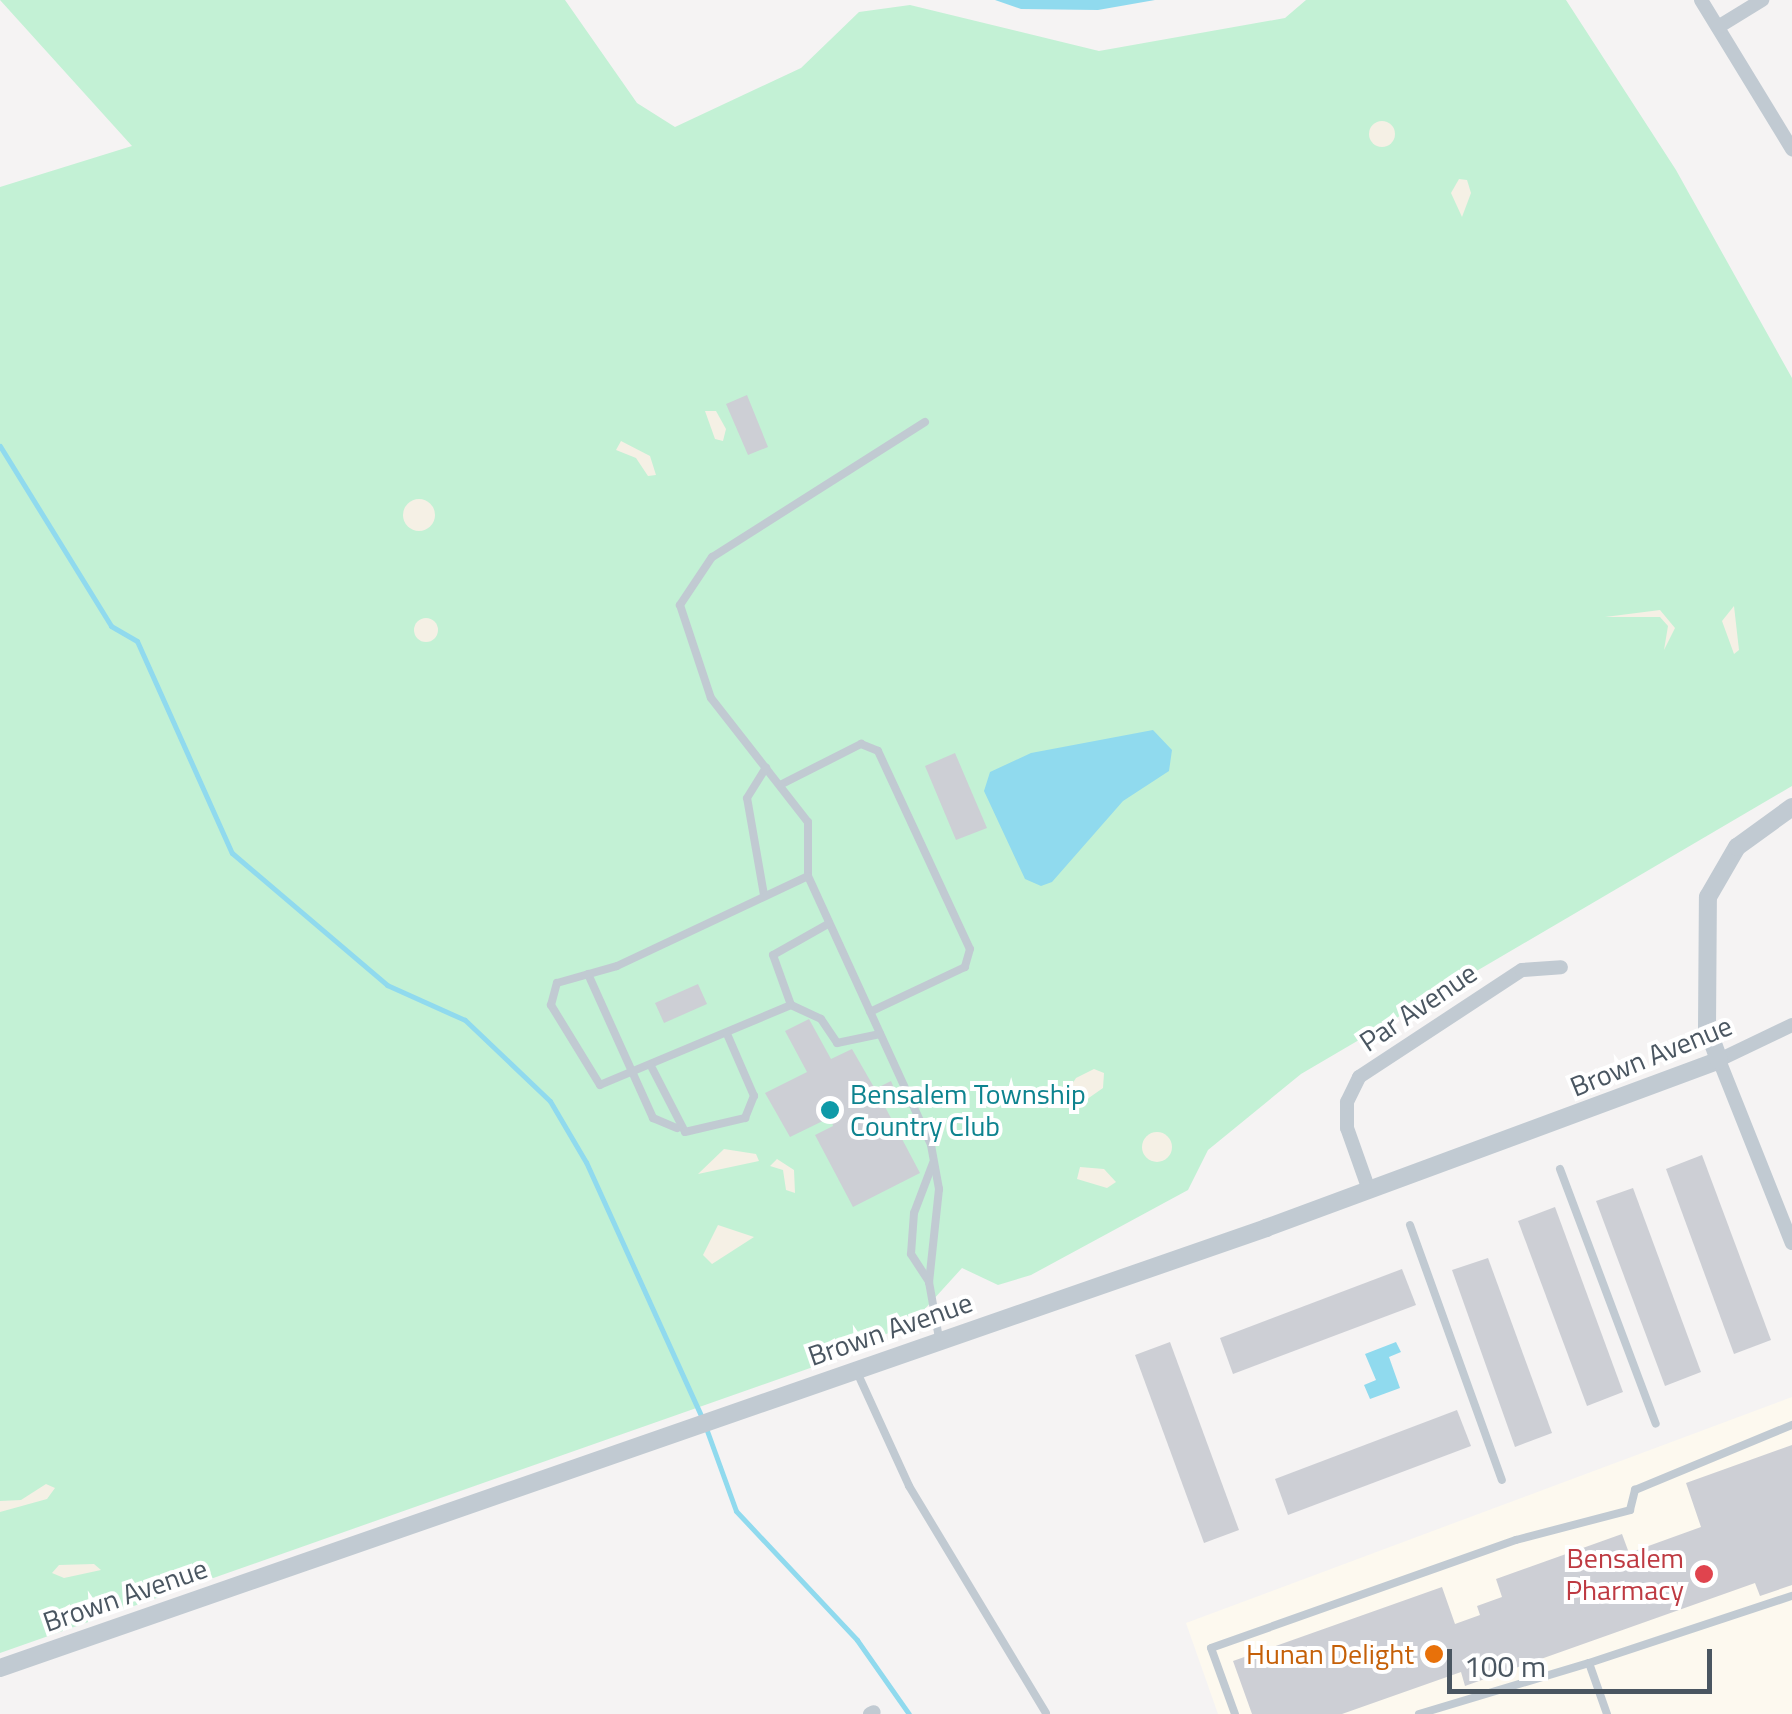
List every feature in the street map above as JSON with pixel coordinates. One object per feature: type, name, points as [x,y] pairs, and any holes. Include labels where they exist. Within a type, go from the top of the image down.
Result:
[{"type":"street","points":[[1701,0],[1792,149]]},
{"type":"street","points":[[1718,27],[1762,0]]},
{"type":"street","points":[[1792,807],[1738,848],[1708,897],[1707,1027],[1792,1240]]},
{"type":"street","name":"Par Avenue","points":[[1369,1190],[1347,1128],[1347,1102],[1359,1077],[1522,970],[1561,967]]},
{"type":"street","name":"Brown Avenue","points":[[0,1668],[1369,1190],[1720,1060],[1792,1024]]},
{"type":"lane","points":[[925,422],[712,557],[680,605],[711,698],[808,822],[808,876],[933,1163],[939,1189],[929,1282],[940,1340]]},
{"type":"lane","points":[[782,784],[861,744],[878,751],[970,949],[964,968],[870,1012]]},
{"type":"lane","points":[[764,895],[747,798],[766,768]]},
{"type":"lane","points":[[791,1005],[608,1084],[592,1081],[551,1005],[557,983],[588,974],[808,876]]},
{"type":"lane","points":[[828,924],[773,954],[791,1005],[821,1019],[837,1043],[880,1034]]},
{"type":"lane","points":[[588,974],[653,1118],[693,1132],[745,1118],[753,1108],[754,1096],[726,1034]]},
{"type":"lane","points":[[651,1066],[678,1128]]},
{"type":"lane","points":[[929,1282],[911,1254],[911,1233],[933,1163]]},
{"type":"lane","points":[[1560,1169],[1656,1424]]},
{"type":"lane","points":[[1410,1226],[1502,1480]]},
{"type":"lane","points":[[856,1370],[910,1486],[1046,1713]]},
{"type":"lane","points":[[1235,1714],[1212,1648],[1516,1540],[1630,1510],[1636,1490],[1792,1426]]},
{"type":"lane","points":[[1419,1714],[1792,1596]]},
{"type":"lane","points":[[1589,1663],[1607,1714]]},
{"type":"shaded area","points":[[1792,1397],[1792,1714],[1218,1714],[1186,1623]]},
{"type":"green space","points":[[0,0],[565,0],[637,103],[675,127],[801,68],[859,12],[910,5],[1099,51],[1285,18],[1306,0],[1566,0],[1676,170],[1792,378],[1792,786],[1301,1074],[1208,1150],[1188,1190],[1031,1275],[998,1285],[962,1268],[913,1322],[813,1367],[0,1653],[0,187],[132,146]]},
{"type":"sand","points":[[1382,121],[1391,125],[1395,134],[1391,143],[1382,147],[1373,143],[1369,134],[1373,125]]},
{"type":"sand","points":[[1459,179],[1467,180],[1471,193],[1462,217],[1451,193]]},
{"type":"sand","points":[[705,411],[716,411],[726,429],[723,441],[715,439]]},
{"type":"sand","points":[[621,441],[650,456],[656,475],[648,476],[636,458],[616,450]]},
{"type":"sand","points":[[419,499],[430,504],[435,515],[430,526],[419,531],[408,526],[403,515],[408,504]]},
{"type":"sand","points":[[1734,606],[1739,650],[1734,654],[1722,621]]},
{"type":"sand","points":[[1660,610],[1675,628],[1664,650],[1668,626],[1660,617],[1605,617]]},
{"type":"sand","points":[[426,618],[435,621],[435,639],[426,642],[417,639],[414,630],[417,621]]},
{"type":"sand","points":[[1094,1069],[1104,1073],[1103,1088],[1083,1102],[1063,1098],[1076,1078]]},
{"type":"sand","points":[[1157,1132],[1167,1137],[1172,1147],[1167,1157],[1157,1162],[1147,1157],[1142,1147],[1147,1137]]},
{"type":"sand","points":[[724,1149],[756,1154],[759,1161],[698,1174]]},
{"type":"sand","points":[[777,1159],[794,1170],[795,1193],[786,1190],[783,1170],[770,1166]]},
{"type":"sand","points":[[1080,1167],[1104,1169],[1116,1182],[1107,1188],[1077,1179]]},
{"type":"sand","points":[[718,1225],[754,1237],[712,1264],[703,1255]]},
{"type":"sand","points":[[46,1484],[55,1488],[47,1499],[0,1512],[0,1501],[21,1500]]},
{"type":"sand","points":[[94,1564],[101,1570],[64,1578],[52,1573],[59,1565]]},
{"type":"water","points":[[995,0],[1155,0],[1098,10],[1021,9]]},
{"type":"water","points":[[1153,730],[1172,750],[1169,771],[1123,801],[1052,882],[1041,886],[1025,879],[984,791],[990,772],[1031,753]]},
{"type":"water","points":[[1396,1342],[1401,1352],[1389,1357],[1400,1388],[1370,1399],[1364,1385],[1376,1380],[1365,1354]]},
{"type":"building","points":[[747,395],[768,447],[748,455],[726,404]]},
{"type":"building","points":[[955,753],[987,828],[956,840],[925,766]]},
{"type":"building","points":[[698,984],[707,1004],[664,1023],[655,1003]]},
{"type":"building","name":"Bensalem Township Country Club","points":[[809,1019],[831,1059],[852,1049],[875,1089],[891,1081],[897,1095],[883,1103],[920,1173],[853,1207],[815,1135],[833,1126],[831,1117],[790,1137],[765,1093],[807,1072],[785,1031]]},
{"type":"building","points":[[1702,1155],[1771,1340],[1734,1354],[1666,1169]]},
{"type":"building","points":[[1633,1188],[1701,1372],[1665,1386],[1596,1201]]},
{"type":"building","points":[[1555,1207],[1623,1392],[1587,1406],[1518,1221]]},
{"type":"building","points":[[1488,1258],[1552,1433],[1515,1447],[1452,1270]]},
{"type":"building","points":[[1402,1269],[1416,1305],[1233,1374],[1220,1338]]},
{"type":"building","points":[[1170,1342],[1239,1530],[1204,1543],[1135,1355]]},
{"type":"building","points":[[1457,1410],[1471,1446],[1288,1515],[1275,1479]]},
{"type":"building","points":[[1792,1445],[1792,1585],[1760,1596],[1755,1583],[1465,1686],[1461,1672],[1342,1714],[1252,1714],[1233,1661],[1442,1587],[1455,1624],[1480,1615],[1477,1606],[1502,1597],[1496,1579],[1622,1534],[1629,1553],[1701,1527],[1686,1483]]},
{"type":"waterway","points":[[0,446],[111,626],[137,641],[232,853],[387,985],[465,1020],[550,1101],[586,1162],[702,1418]]},
{"type":"waterway","points":[[706,1428],[736,1511],[857,1640],[909,1714]]},
{"type":"place","name":"Bensalem Township Country Club","points":[[830,1110]]},
{"type":"place","name":"Bensalem Pharmacy","points":[[1704,1574]]},
{"type":"place","name":"Hunan Delight","points":[[1434,1654]]}]
